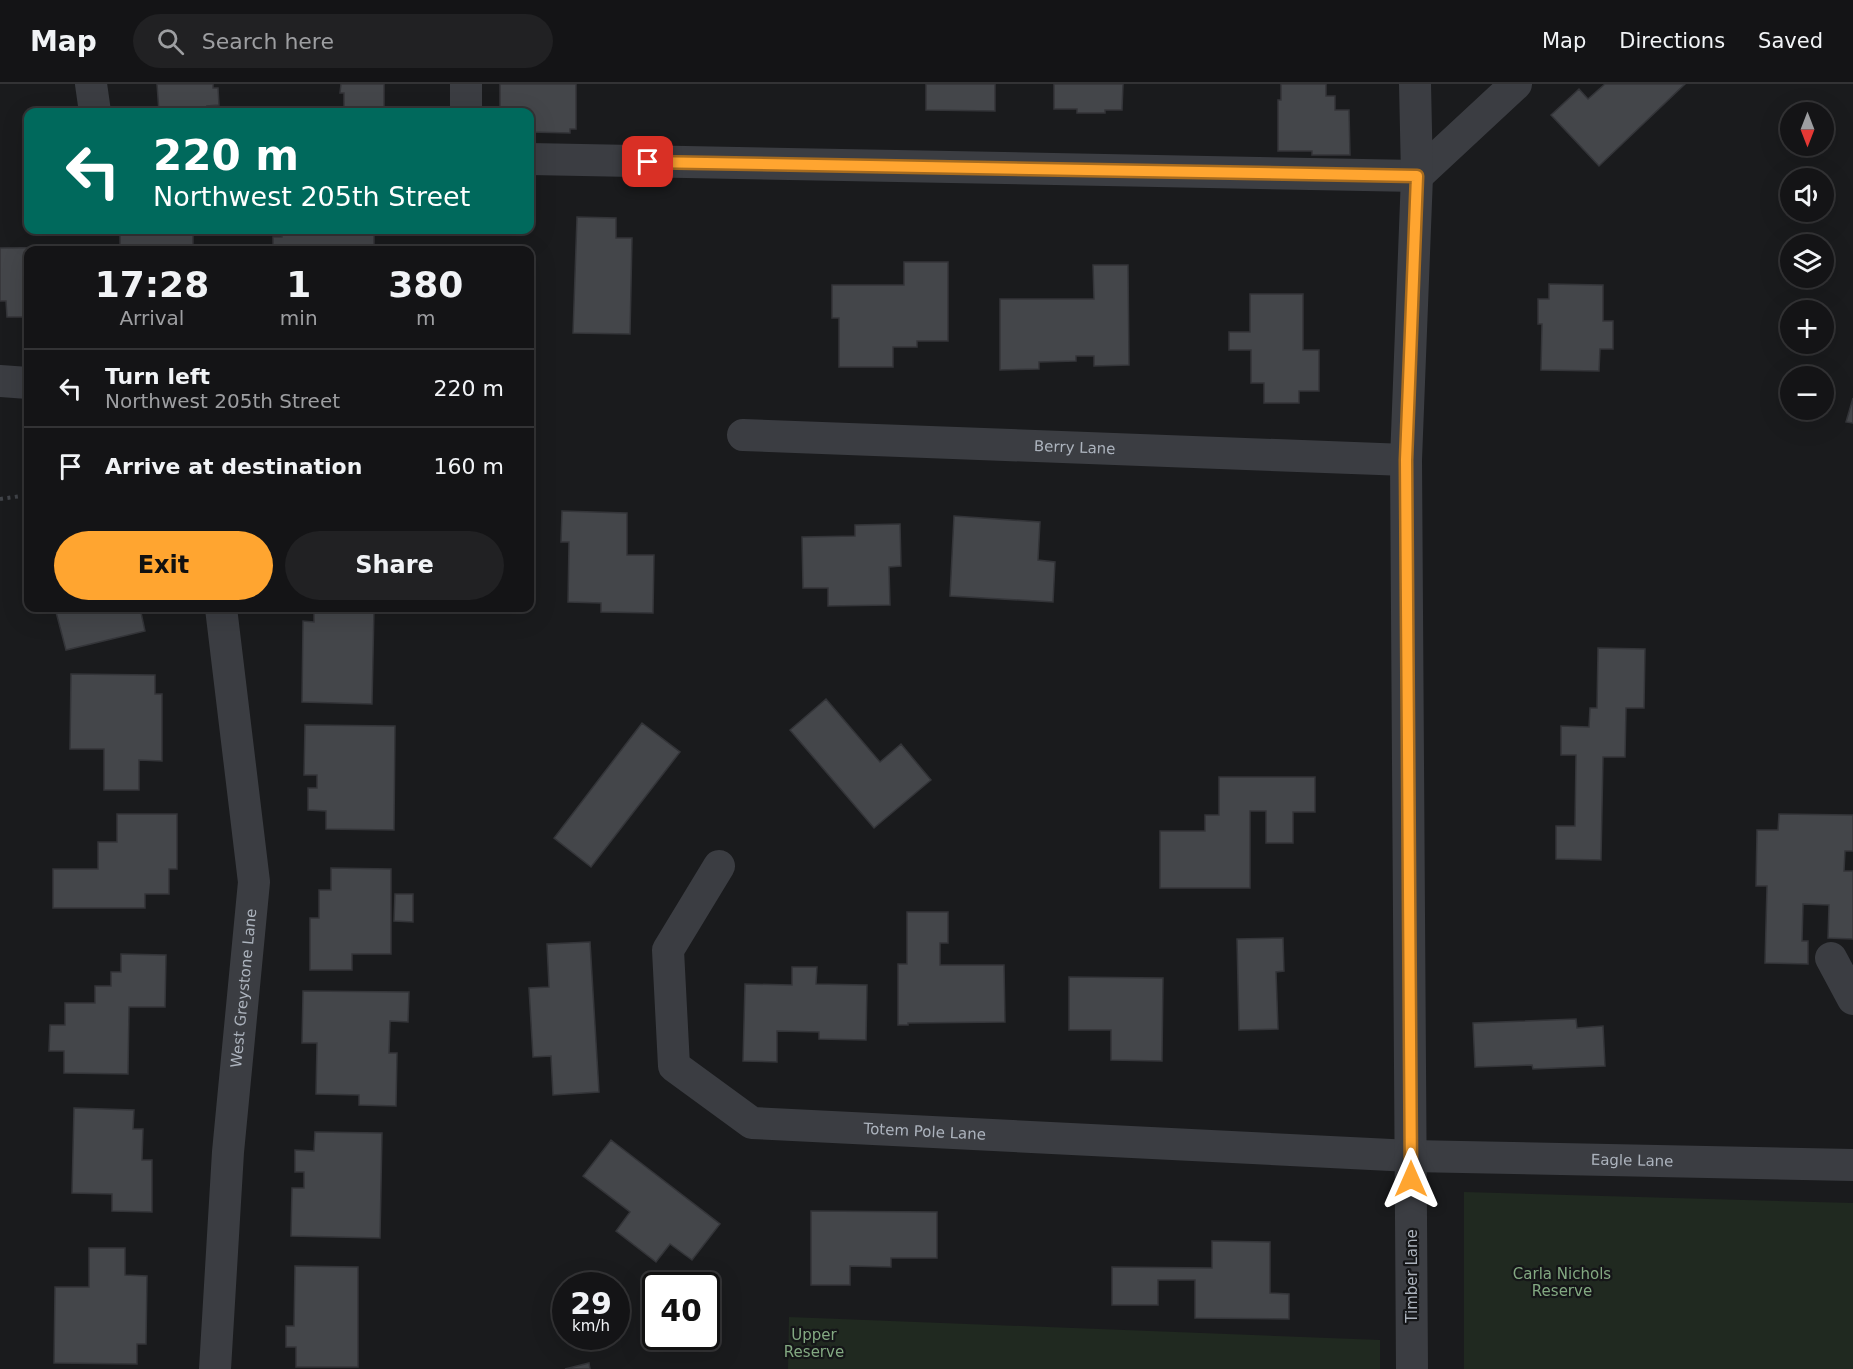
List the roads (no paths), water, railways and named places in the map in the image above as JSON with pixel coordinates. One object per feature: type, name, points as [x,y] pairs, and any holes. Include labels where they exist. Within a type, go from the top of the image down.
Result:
[{"type":"street","points":[[92,84],[95,108]]},
{"type":"street","points":[[466,84],[466,108]]},
{"type":"street","name":"Timber Lane","points":[[1412,1369],[1406,460],[1417,176],[1415,84]]},
{"type":"street","points":[[534,159],[1417,176],[1516,84]]},
{"type":"street","points":[[0,381],[24,383]]},
{"type":"street","name":"Berry Lane","points":[[742,435],[1406,460]]},
{"type":"street","name":"West Greystone Lane","points":[[215,1369],[228,1152],[254,882],[221,612]]},
{"type":"street","name":"Totem Pole Lane","points":[[719,866],[668,950],[674,1066],[752,1123],[1411,1156]]},
{"type":"street","points":[[1831,958],[1853,999]]},
{"type":"street","name":"Eagle Lane","points":[[1411,1156],[1853,1165]]},
{"type":"park label","name":"Carla Nichols Reserve","points":[[1562,1282]]},
{"type":"park label","name":"Upper Reserve","points":[[814,1344]]}]
